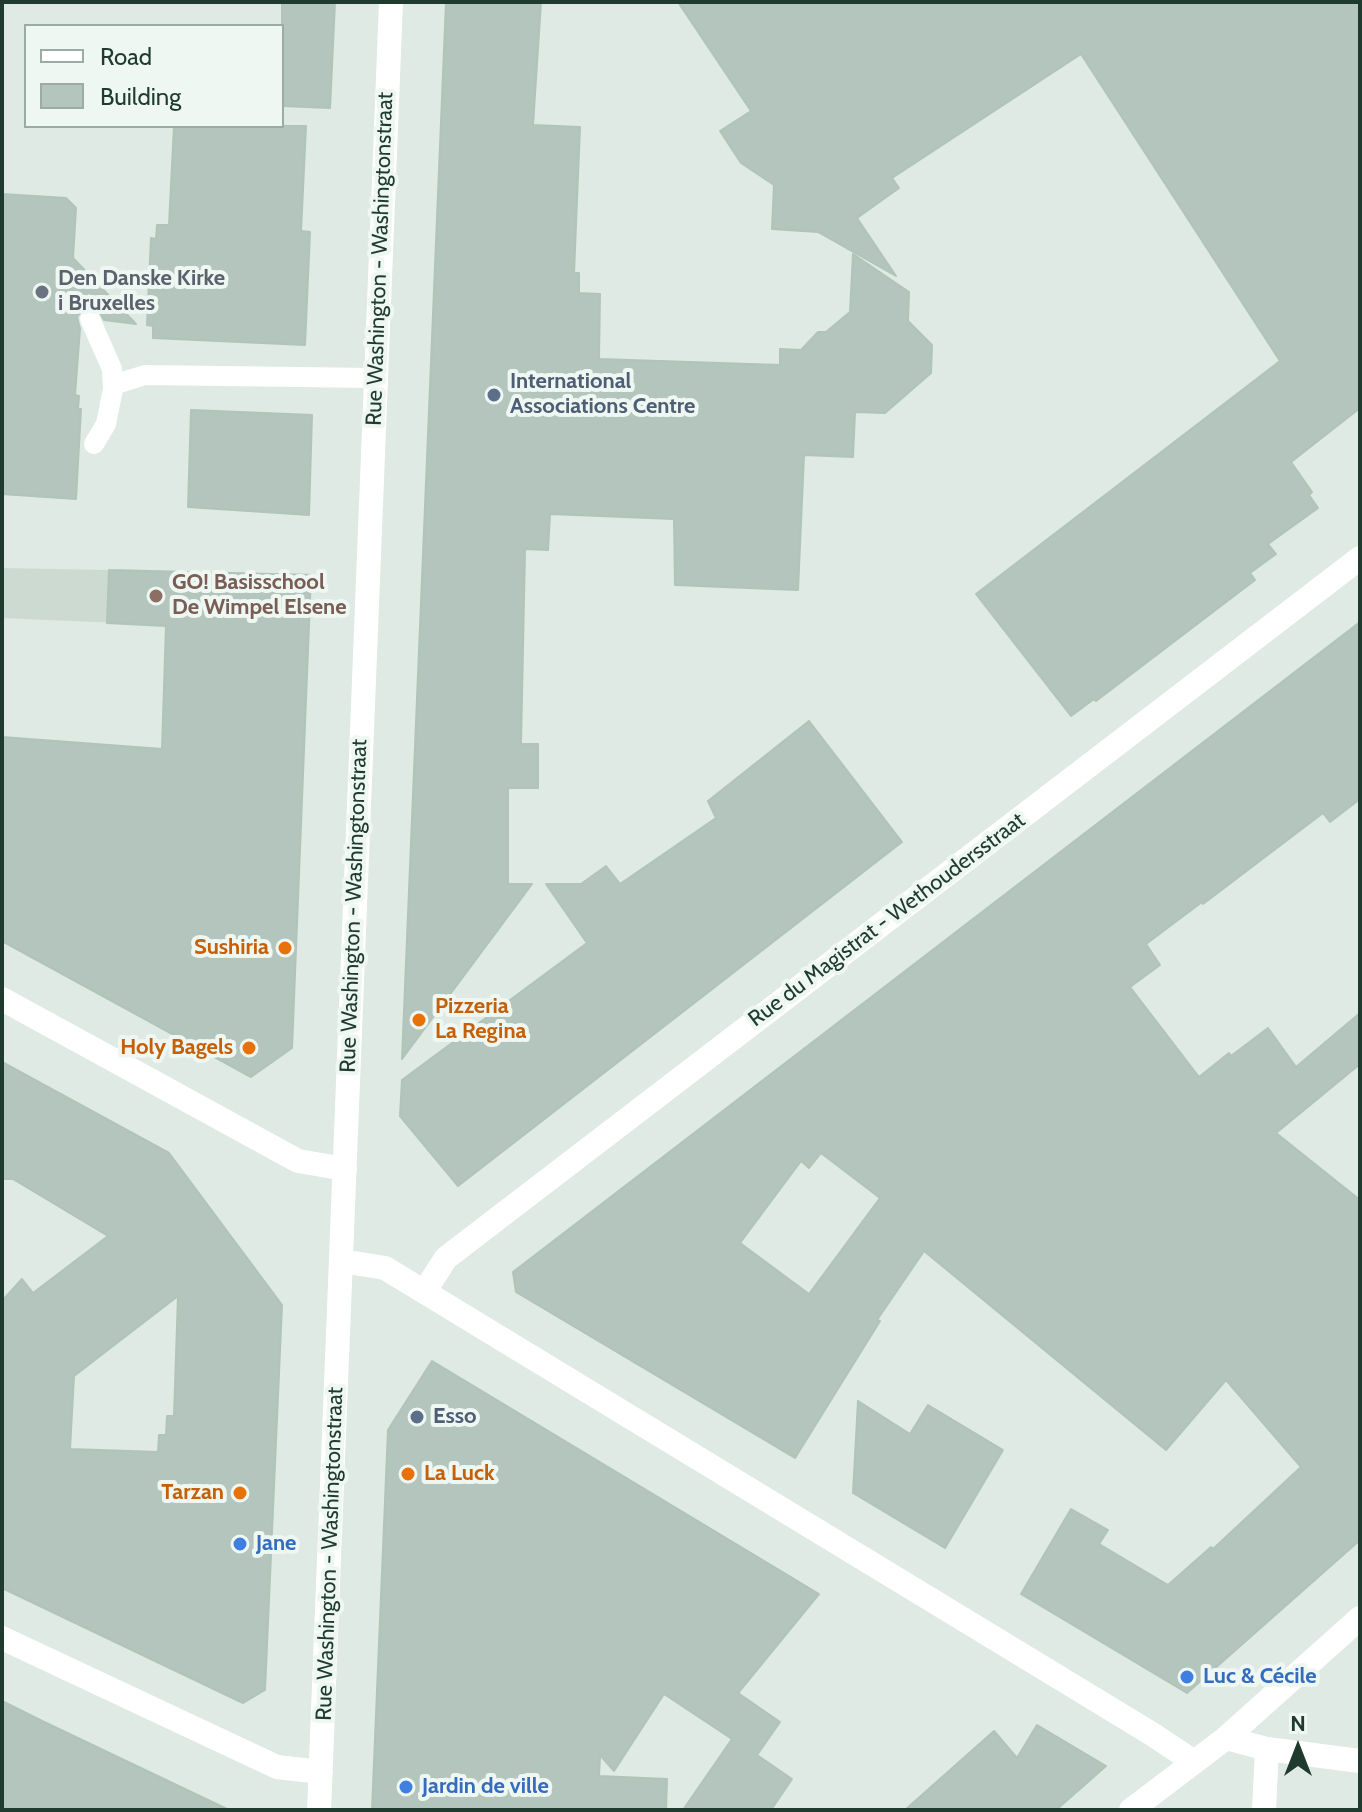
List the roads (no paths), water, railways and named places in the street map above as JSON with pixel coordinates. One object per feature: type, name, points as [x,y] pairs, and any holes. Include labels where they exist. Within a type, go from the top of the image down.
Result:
[{"type":"street","name":"Rue Washington - Washingtonstraat","points":[[319,1810],[391,2]]},
{"type":"street","name":"Rue du Magistrat - Wethoudersstraat","points":[[424,1292],[446,1258],[1360,558]]},
{"type":"street","points":[[2,999],[298,1161],[345,1169]]},
{"type":"street","points":[[342,1261],[385,1268],[1194,1762]]},
{"type":"street","points":[[1131,1810],[1226,1738],[1360,1618]]},
{"type":"street","points":[[2,1638],[277,1767],[321,1772]]},
{"type":"street","points":[[1226,1738],[1267,1749],[1360,1761]]},
{"type":"street","points":[[1264,1810],[1267,1749]]},
{"type":"lane","points":[[90,319],[112,369],[113,385],[106,424],[94,444]]},
{"type":"lane","points":[[113,385],[145,375],[375,378]]},
{"type":"place","name":"Den Danske Kirke i Bruxelles","points":[[42,292]]},
{"type":"place","name":"International Associations Centre","points":[[494,395]]},
{"type":"place","name":"GO! Basisschool De Wimpel Elsene","points":[[156,596]]},
{"type":"place","name":"Sushiria","points":[[285,948]]},
{"type":"place","name":"Pizzeria La Regina","points":[[419,1020]]},
{"type":"place","name":"Holy Bagels","points":[[249,1048]]},
{"type":"place","name":"Esso","points":[[417,1417]]},
{"type":"place","name":"La Luck","points":[[408,1474]]},
{"type":"place","name":"Tarzan","points":[[240,1493]]},
{"type":"place","name":"Jane","points":[[240,1544]]},
{"type":"place","name":"Luc & Cécile","points":[[1187,1677]]},
{"type":"place","name":"Jardin de ville","points":[[406,1787]]}]
